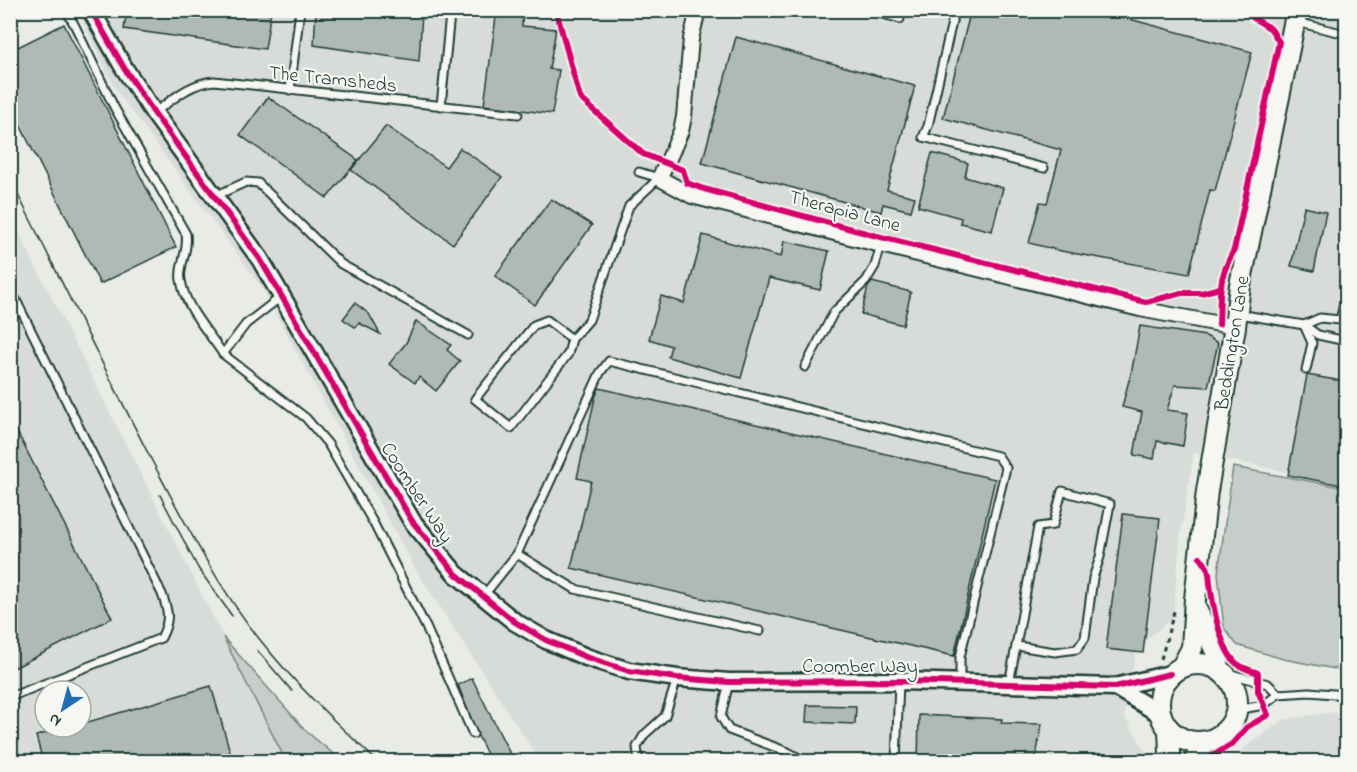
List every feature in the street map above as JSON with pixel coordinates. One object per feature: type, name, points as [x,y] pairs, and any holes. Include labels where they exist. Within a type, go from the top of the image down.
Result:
[{"type":"main road","name":"Beddington Lane","points":[[1167,762],[1170,753],[1164,721],[1158,705],[1161,690],[1171,668],[1192,648],[1207,491],[1240,285],[1295,16]]},
{"type":"main road","points":[[1195,603],[1219,658],[1220,670]]},
{"type":"main road","points":[[1164,721],[1185,741],[1204,742],[1226,731],[1234,720],[1238,703],[1234,686],[1220,670],[1203,664],[1171,668]]},
{"type":"main road","points":[[1194,762],[1204,742]]},
{"type":"street","name":"Coomber Way","points":[[91,10],[124,68],[154,113],[255,250],[412,521],[456,574],[515,622],[546,640],[586,657],[629,671],[729,682],[899,681],[1115,687],[1171,668]]},
{"type":"street","points":[[659,178],[681,131],[691,39],[698,10]]},
{"type":"street","name":"Therapia Lane","points":[[659,178],[692,196],[1140,309],[1236,320]]},
{"type":"street","name":"Coomber Way","points":[[1115,687],[1164,721]]},
{"type":"lane","points":[[66,10],[114,107],[186,234],[188,244],[180,279],[189,303],[223,354],[306,418],[328,444],[375,524],[411,596],[472,734]]},
{"type":"lane","points":[[290,90],[300,10]]},
{"type":"lane","points":[[869,10],[900,20]]},
{"type":"lane","points":[[953,10],[933,103],[923,137],[1044,168]]},
{"type":"lane","points":[[441,106],[450,14]]},
{"type":"lane","points":[[1295,16],[1347,34]]},
{"type":"lane","name":"The Tramsheds","points":[[154,113],[182,92],[201,82],[225,82],[518,114]]},
{"type":"lane","points":[[639,172],[659,178]]},
{"type":"lane","points":[[572,339],[547,320],[534,325],[475,399],[511,429],[568,354],[572,339],[589,320],[629,206],[659,178]]},
{"type":"lane","points":[[215,196],[246,182],[258,183],[341,264],[468,335]]},
{"type":"lane","points":[[805,367],[834,312],[866,281],[875,266],[881,245]]},
{"type":"lane","points":[[10,288],[162,594],[169,613],[167,627],[160,638],[10,697]]},
{"type":"lane","points":[[223,354],[246,324],[282,295]]},
{"type":"lane","points":[[1236,320],[1304,325],[1320,318],[1340,320],[1347,296]]},
{"type":"lane","points":[[1304,325],[1318,335],[1347,341]]},
{"type":"lane","points":[[1304,325],[1312,343],[1306,370]]},
{"type":"lane","points":[[483,597],[517,554],[600,372],[609,361],[998,456],[1006,468],[960,657],[960,683]]},
{"type":"lane","points":[[1009,684],[1038,527],[1053,525],[1062,491],[1110,504],[1100,557],[1093,578],[1085,638],[1077,649],[1055,652],[1017,646]]},
{"type":"lane","points":[[517,554],[574,589],[760,631]]},
{"type":"lane","points":[[1220,670],[1268,684],[1278,694]]},
{"type":"lane","points":[[639,762],[637,747],[644,735],[665,716],[677,678]]},
{"type":"lane","points":[[896,762],[899,681]]},
{"type":"lane","points":[[729,682],[721,717],[729,730],[788,752],[807,762]]},
{"type":"lane","points":[[1236,710],[1264,705],[1278,694],[1309,692],[1347,695]]},
{"type":"lane","points":[[10,742],[16,762]]},
{"type":"path","points":[[1171,668],[1177,602],[1195,603]]},
{"type":"shaded area","points":[[77,11],[1346,11],[1346,484],[1194,453],[1181,531],[1173,618],[1137,647],[1124,716],[1152,761],[540,761],[417,572],[260,285],[116,90]]},
{"type":"shaded area","points":[[11,217],[286,761],[11,761]]},
{"type":"shaded area","points":[[1233,467],[1346,488],[1346,671],[1283,659],[1237,645],[1224,628],[1218,573]]},
{"type":"shaded area","points":[[223,637],[306,731],[342,761],[286,761]]},
{"type":"shaded area","points":[[1330,712],[1346,716],[1346,761],[1227,761],[1283,720]]},
{"type":"building","points":[[127,10],[271,10],[265,49],[124,29]]},
{"type":"building","points":[[316,10],[404,10],[422,13],[419,61],[314,45]]},
{"type":"building","points":[[497,10],[523,10],[522,26],[556,29],[549,69],[559,70],[552,114],[484,105]]},
{"type":"building","points":[[971,10],[1096,10],[1252,52],[1215,191],[1210,190],[1189,274],[1029,243],[1040,202],[1047,203],[1061,150],[943,118]]},
{"type":"building","points":[[64,24],[176,247],[100,284],[10,105],[10,51]]},
{"type":"building","points":[[736,37],[915,86],[887,190],[915,197],[911,211],[883,204],[881,212],[702,163]]},
{"type":"building","points":[[268,97],[358,160],[327,198],[240,135]]},
{"type":"building","points":[[386,126],[446,167],[460,148],[502,177],[453,244],[351,170]]},
{"type":"building","points":[[932,153],[968,163],[965,177],[1003,188],[992,231],[960,223],[961,218],[918,206]]},
{"type":"building","points":[[551,199],[592,225],[535,305],[495,276]]},
{"type":"building","points":[[1304,207],[1326,212],[1314,271],[1291,266]]},
{"type":"building","points":[[703,235],[781,257],[784,241],[829,251],[820,290],[769,278],[741,378],[668,357],[671,346],[649,339],[661,296],[684,303]]},
{"type":"building","points":[[872,282],[911,292],[903,325],[861,314],[868,287]]},
{"type":"building","points":[[355,303],[369,314],[380,334],[359,323],[355,327],[343,319]]},
{"type":"building","points":[[416,321],[451,345],[447,350],[460,361],[436,391],[419,377],[415,383],[389,364],[406,343]]},
{"type":"building","points":[[1140,326],[1206,336],[1218,343],[1208,387],[1175,385],[1167,410],[1188,413],[1183,446],[1157,441],[1154,459],[1134,455],[1142,412],[1122,407],[1130,380]]},
{"type":"building","points":[[1307,375],[1347,382],[1347,486],[1288,475]]},
{"type":"building","points":[[599,388],[995,479],[954,656],[571,568],[591,481],[577,478]]},
{"type":"building","points":[[10,418],[112,618],[10,670]]},
{"type":"building","points":[[1123,514],[1160,518],[1143,653],[1106,649]]},
{"type":"building","points":[[472,678],[514,762],[491,762],[478,736],[458,685]]},
{"type":"building","points":[[211,686],[233,762],[43,762],[37,739],[93,739],[93,720]]},
{"type":"building","points":[[807,705],[856,706],[855,724],[806,722]]},
{"type":"building","points":[[919,715],[1002,719],[1001,723],[1042,724],[1035,762],[918,762]]},
{"type":"tram line","points":[[10,179],[151,459],[216,576],[245,620],[274,657],[317,704],[378,762]]},
{"type":"tram line","points":[[160,495],[198,568],[232,616]]},
{"type":"tram line","points":[[257,650],[292,691]]},
{"type":"cycle path","points":[[91,10],[124,68],[154,113],[260,259],[412,521],[456,574],[515,622],[546,640],[586,657],[629,671],[677,678],[729,682],[899,681],[1115,687],[1170,674]]},
{"type":"cycle path","points":[[556,10],[580,98],[643,154],[683,170],[687,183],[877,236],[1146,302],[1182,293],[1201,293],[1220,288]]},
{"type":"cycle path","points":[[1219,324],[1222,281],[1234,250],[1279,42],[1271,29],[1252,17],[1253,10]]},
{"type":"cycle path","points":[[1200,557],[1208,570],[1221,637],[1236,663],[1258,673],[1258,691],[1268,715],[1247,727],[1232,744],[1203,762]]}]
